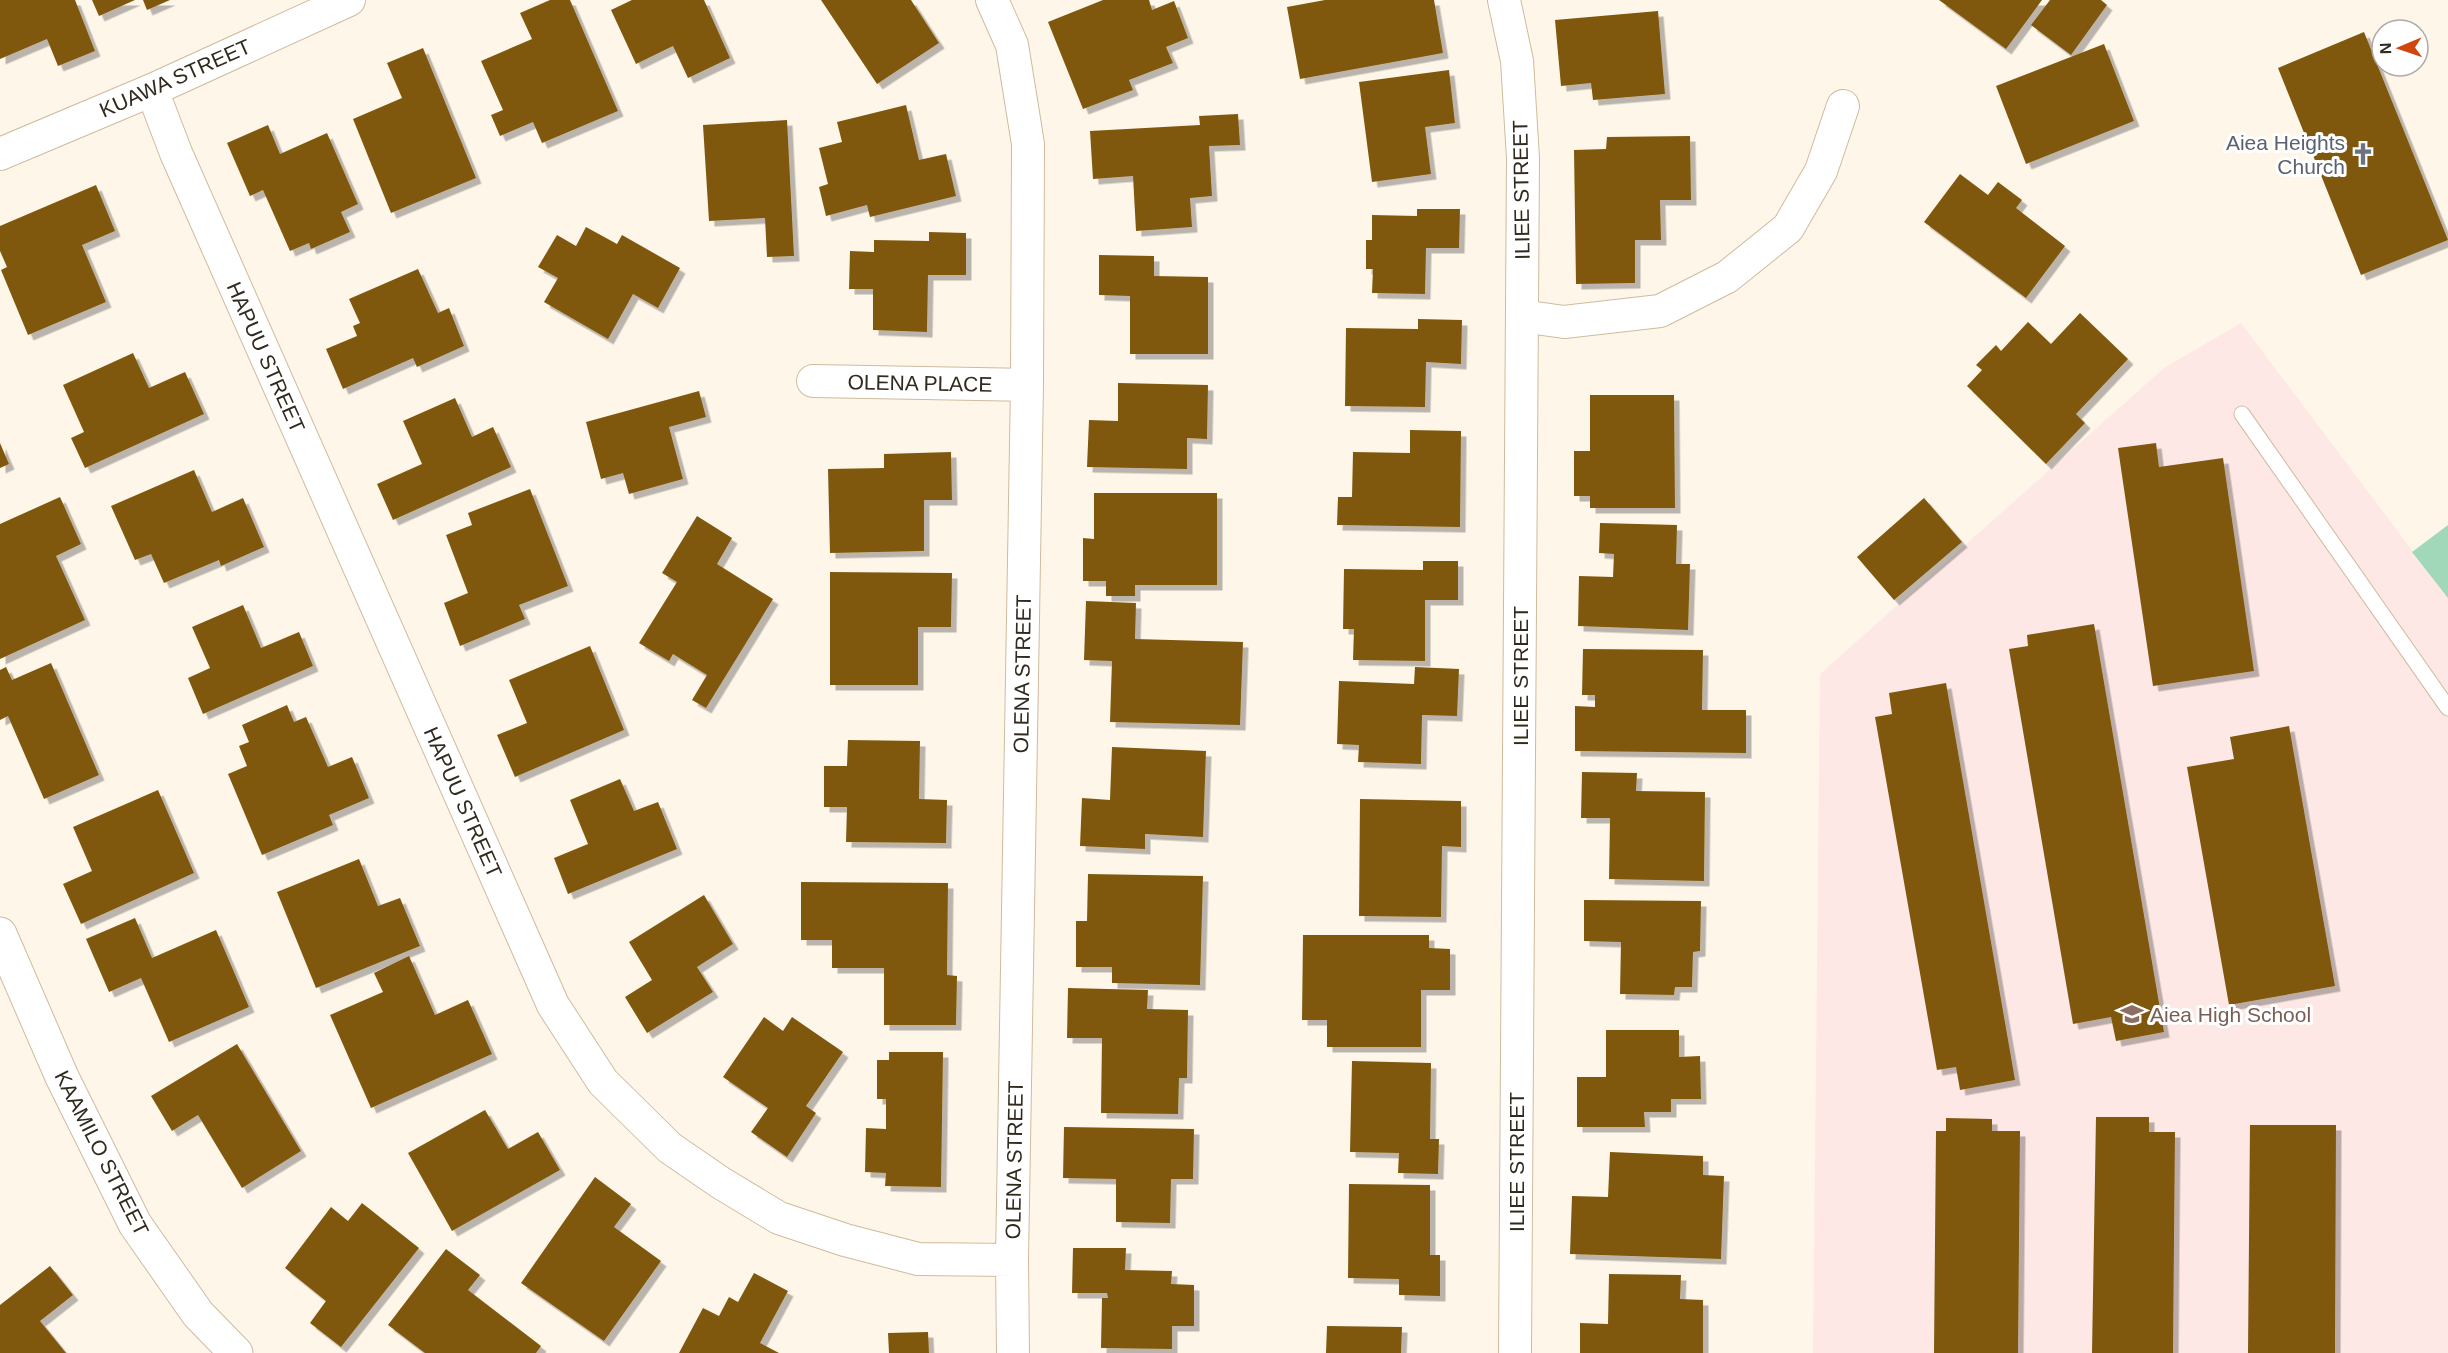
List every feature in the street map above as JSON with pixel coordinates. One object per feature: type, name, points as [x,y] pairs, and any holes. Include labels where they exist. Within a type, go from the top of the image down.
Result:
[{"type":"street","name":"KUAWA STREET","points":[[0,154],[152,90],[349,0]]},
{"type":"street","name":"OLENA STREET","points":[[992,0],[1012,45],[1028,144],[1027,385],[1012,1260],[1013,1353]]},
{"type":"street","name":"ILIEE STREET","points":[[1504,0],[1517,62],[1523,159],[1515,1353]]},
{"type":"street","name":"HAPUU STREET","points":[[152,90],[176,153],[552,1005],[603,1082],[670,1148],[721,1183],[779,1218],[845,1240],[918,1258],[1012,1260]]},
{"type":"street","points":[[1522,316],[1564,322],[1660,311],[1727,277],[1788,228],[1821,171],[1843,106]]},
{"type":"street","name":"OLENA PLACE","points":[[813,381],[1027,385]]},
{"type":"street","name":"KAAMILO STREET","points":[[0,934],[62,1077],[135,1224],[198,1314],[236,1353]]},
{"type":"lane","points":[[2242,414],[2448,708]]},
{"type":"shaded area","name":"Aiea High School","points":[[2241,323],[2448,598],[2448,1353],[1813,1353],[1820,674],[2164,368]]},
{"type":"green space","points":[[2448,525],[2448,598],[2412,552]]},
{"type":"building","points":[[0,0],[75,0],[95,51],[58,66],[47,39],[0,59]]},
{"type":"building","points":[[92,0],[135,0],[99,16]]},
{"type":"building","points":[[143,0],[170,0],[147,10]]},
{"type":"building","points":[[550,0],[570,0],[618,111],[542,143],[533,122],[500,136],[491,115],[503,110],[481,61],[532,39],[520,13]]},
{"type":"building","points":[[632,0],[704,0],[730,58],[688,78],[673,46],[636,64],[611,10]]},
{"type":"building","points":[[821,0],[911,0],[939,43],[877,84]]},
{"type":"building","points":[[1103,0],[1149,0],[1152,10],[1174,1],[1188,38],[1166,47],[1173,63],[1129,80],[1133,90],[1083,109],[1048,22]]},
{"type":"building","points":[[1325,0],[1434,0],[1443,53],[1300,79],[1287,7]]},
{"type":"building","points":[[1939,0],[2042,0],[2006,49]]},
{"type":"building","points":[[2050,0],[2101,0],[2107,5],[2071,55],[2031,25]]},
{"type":"building","points":[[1658,11],[1665,94],[1593,100],[1591,83],[1561,86],[1555,20]]},
{"type":"building","name":"Aiea Heights Church","points":[[2364,32],[2370,47],[2370,78],[2383,78],[2448,240],[2361,275],[2278,68]]},
{"type":"building","points":[[2104,44],[2134,121],[2026,164],[1996,86]]},
{"type":"building","points":[[423,48],[476,178],[391,213],[353,119],[402,98],[387,63]]},
{"type":"building","points":[[1449,70],[1455,123],[1425,127],[1431,174],[1372,182],[1359,82]]},
{"type":"building","points":[[906,105],[919,160],[946,154],[956,196],[870,217],[867,205],[826,216],[819,187],[828,184],[819,148],[842,142],[837,122]]},
{"type":"building","points":[[1238,114],[1240,145],[1209,146],[1212,196],[1190,198],[1192,227],[1136,231],[1133,176],[1093,179],[1090,131],[1200,125],[1199,116]]},
{"type":"building","points":[[787,120],[794,256],[767,257],[765,218],[709,221],[703,125]]},
{"type":"building","points":[[268,125],[280,154],[327,133],[358,204],[341,212],[350,232],[311,249],[309,243],[290,251],[263,190],[250,196],[227,143]]},
{"type":"building","points":[[1690,136],[1691,200],[1660,200],[1661,240],[1635,240],[1635,283],[1576,284],[1574,150],[1606,149],[1607,137]]},
{"type":"building","points":[[1960,174],[1988,195],[1998,182],[2022,200],[2016,208],[2065,246],[2026,298],[1924,222]]},
{"type":"building","points":[[96,185],[115,231],[82,245],[106,302],[28,335],[1,270],[7,267],[0,251],[0,226]]},
{"type":"building","points":[[1417,209],[1460,209],[1459,248],[1426,248],[1425,294],[1372,293],[1373,269],[1366,269],[1366,240],[1372,240],[1372,215],[1417,216]]},
{"type":"building","points":[[586,227],[617,244],[622,235],[680,268],[658,308],[633,294],[608,339],[544,302],[558,278],[538,267],[557,235],[576,246]]},
{"type":"building","points":[[929,232],[966,233],[966,275],[928,275],[927,332],[873,330],[873,289],[849,289],[850,251],[874,252],[874,240],[929,241]]},
{"type":"building","points":[[1099,255],[1154,256],[1154,276],[1208,277],[1208,354],[1130,354],[1130,296],[1099,295]]},
{"type":"building","points":[[418,269],[438,313],[449,308],[464,346],[417,367],[413,358],[343,389],[326,349],[357,336],[353,326],[360,323],[349,299]]},
{"type":"building","points":[[2080,313],[2128,359],[2076,414],[2085,423],[2046,464],[1967,386],[1982,370],[1976,365],[1996,345],[2001,351],[2028,322],[2051,344]]},
{"type":"building","points":[[1418,319],[1462,320],[1461,364],[1426,362],[1425,407],[1345,406],[1346,328],[1418,329]]},
{"type":"building","points":[[133,353],[149,388],[185,372],[204,414],[85,468],[71,438],[84,432],[63,385]]},
{"type":"building","points":[[1118,383],[1208,385],[1207,439],[1187,438],[1187,469],[1087,467],[1089,420],[1118,421]]},
{"type":"building","points":[[699,391],[706,417],[669,427],[683,479],[629,494],[623,473],[601,479],[586,422]]},
{"type":"building","points":[[1590,395],[1674,395],[1675,508],[1590,508],[1590,496],[1574,496],[1574,451],[1590,451]]},
{"type":"building","points":[[455,398],[472,437],[493,427],[511,467],[393,520],[377,484],[422,464],[403,421]]},
{"type":"building","points":[[1410,430],[1461,431],[1460,527],[1337,525],[1338,497],[1352,497],[1353,452],[1410,453]]},
{"type":"building","points":[[0,443],[9,464],[0,468]]},
{"type":"building","points":[[2156,443],[2159,467],[2223,458],[2254,671],[2153,686],[2118,448]]},
{"type":"building","points":[[951,452],[952,500],[924,500],[924,551],[830,553],[828,469],[884,468],[884,454]]},
{"type":"building","points":[[194,470],[212,512],[243,498],[264,547],[221,566],[219,560],[164,583],[151,554],[135,560],[111,506]]},
{"type":"building","points":[[530,489],[568,586],[519,605],[525,619],[460,646],[444,603],[468,593],[446,535],[472,525],[468,513]]},
{"type":"building","points":[[1094,493],[1217,493],[1217,585],[1135,585],[1135,596],[1106,596],[1106,581],[1083,581],[1083,538],[1094,539]]},
{"type":"building","points":[[60,497],[81,544],[56,556],[85,620],[0,659],[0,524]]},
{"type":"building","points":[[1924,498],[1962,542],[1894,600],[1857,557]]},
{"type":"building","points":[[697,516],[732,538],[717,564],[773,599],[706,708],[692,700],[707,675],[673,654],[669,661],[639,643],[677,582],[662,573]]},
{"type":"building","points":[[1600,523],[1677,525],[1676,564],[1690,564],[1688,630],[1578,626],[1579,576],[1613,577],[1614,554],[1599,553]]},
{"type":"building","points":[[1423,561],[1458,561],[1458,600],[1425,600],[1425,661],[1353,660],[1354,629],[1343,629],[1344,569],[1423,570]]},
{"type":"building","points":[[830,572],[952,573],[951,627],[918,627],[918,685],[830,685]]},
{"type":"building","points":[[1086,601],[1136,603],[1135,639],[1243,642],[1240,725],[1110,722],[1112,661],[1084,660]]},
{"type":"building","points":[[243,605],[261,648],[299,632],[313,666],[203,714],[188,678],[210,668],[192,627]]},
{"type":"building","points":[[2094,624],[2164,1032],[2116,1041],[2111,1017],[2073,1024],[2009,649],[2028,646],[2027,635]]},
{"type":"building","points":[[590,646],[624,730],[515,777],[497,735],[527,723],[509,680]]},
{"type":"building","points":[[1583,649],[1703,650],[1702,710],[1746,710],[1746,753],[1575,751],[1575,706],[1595,707],[1595,695],[1582,695]]},
{"type":"building","points":[[51,663],[99,775],[44,799],[8,716],[0,720],[0,670],[6,667],[12,680]]},
{"type":"building","points":[[1415,667],[1459,669],[1457,716],[1422,715],[1421,764],[1358,762],[1359,745],[1337,744],[1339,681],[1414,684]]},
{"type":"building","points":[[1946,683],[2015,1080],[1960,1090],[1956,1067],[1937,1070],[1875,717],[1892,714],[1889,693]]},
{"type":"building","points":[[287,705],[294,722],[306,717],[328,767],[352,757],[369,798],[329,815],[333,825],[262,855],[228,774],[247,766],[239,746],[249,742],[242,725]]},
{"type":"building","points":[[2289,726],[2335,986],[2229,1005],[2187,767],[2234,759],[2230,737]]},
{"type":"building","points":[[848,740],[920,741],[919,799],[947,800],[946,843],[846,842],[847,807],[824,807],[824,766],[847,766]]},
{"type":"building","points":[[1112,747],[1206,751],[1203,837],[1145,834],[1145,849],[1080,846],[1082,798],[1110,800]]},
{"type":"building","points":[[1582,772],[1637,773],[1636,791],[1705,792],[1704,881],[1609,879],[1610,818],[1581,818]]},
{"type":"building","points":[[620,779],[634,811],[658,802],[677,849],[568,894],[554,858],[588,844],[570,800]]},
{"type":"building","points":[[158,790],[194,873],[81,924],[63,884],[92,871],[73,827]]},
{"type":"building","points":[[1360,799],[1461,801],[1461,847],[1442,846],[1441,917],[1359,916]]},
{"type":"building","points":[[359,859],[378,906],[400,898],[420,946],[316,988],[277,892]]},
{"type":"building","points":[[1088,874],[1203,876],[1200,985],[1112,983],[1112,967],[1076,967],[1076,921],[1087,921]]},
{"type":"building","points":[[801,882],[948,883],[947,975],[957,976],[956,1025],[884,1025],[884,968],[832,968],[832,940],[801,940]]},
{"type":"building","points":[[704,895],[733,944],[697,967],[713,992],[647,1033],[625,997],[652,980],[629,942]]},
{"type":"building","points":[[1584,900],[1701,901],[1700,951],[1693,952],[1692,987],[1675,987],[1674,995],[1620,994],[1621,942],[1584,941]]},
{"type":"building","points":[[135,918],[152,958],[216,930],[249,1007],[169,1042],[141,978],[109,992],[86,939]]},
{"type":"building","points":[[1303,935],[1429,935],[1429,948],[1450,949],[1450,990],[1421,990],[1421,1047],[1327,1047],[1327,1020],[1302,1020]]},
{"type":"building","points":[[409,956],[435,1015],[468,1000],[492,1054],[371,1108],[330,1015],[383,992],[374,973]]},
{"type":"building","points":[[1068,988],[1148,990],[1147,1009],[1188,1010],[1187,1078],[1179,1078],[1178,1114],[1101,1113],[1102,1038],[1067,1038]]},
{"type":"building","points":[[764,1017],[783,1031],[792,1017],[843,1052],[806,1106],[816,1113],[787,1157],[751,1132],[768,1108],[723,1077]]},
{"type":"building","points":[[1606,1030],[1679,1030],[1679,1057],[1700,1056],[1701,1099],[1671,1099],[1671,1112],[1644,1112],[1645,1127],[1577,1127],[1577,1077],[1606,1077]]},
{"type":"building","points":[[237,1044],[301,1151],[242,1188],[198,1115],[172,1131],[151,1096]]},
{"type":"building","points":[[889,1052],[943,1052],[941,1187],[885,1186],[886,1173],[865,1172],[866,1128],[886,1129],[886,1099],[877,1099],[877,1060],[889,1060]]},
{"type":"building","points":[[1352,1061],[1431,1063],[1430,1139],[1439,1139],[1438,1174],[1398,1173],[1399,1153],[1350,1152]]},
{"type":"building","points":[[485,1110],[508,1149],[538,1132],[560,1170],[452,1231],[408,1153]]},
{"type":"building","points":[[2096,1117],[2149,1117],[2149,1132],[2175,1132],[2173,1353],[2092,1353]]},
{"type":"building","points":[[1946,1118],[1992,1119],[1992,1131],[2020,1131],[2018,1353],[1934,1353],[1936,1131],[1946,1131]]},
{"type":"building","points":[[2250,1125],[2336,1125],[2335,1353],[2248,1353]]},
{"type":"building","points":[[1064,1127],[1194,1129],[1193,1179],[1171,1179],[1170,1223],[1116,1222],[1116,1179],[1063,1178]]},
{"type":"building","points":[[1610,1152],[1703,1156],[1703,1175],[1724,1176],[1721,1259],[1570,1254],[1572,1196],[1608,1197]]},
{"type":"building","points":[[595,1177],[631,1204],[614,1227],[661,1261],[604,1341],[521,1283]]},
{"type":"building","points":[[1349,1184],[1430,1185],[1430,1255],[1440,1255],[1440,1296],[1399,1295],[1399,1279],[1348,1278]]},
{"type":"building","points":[[362,1203],[419,1248],[341,1347],[310,1323],[326,1301],[285,1268],[331,1207],[348,1221]]},
{"type":"building","points":[[1073,1248],[1126,1248],[1125,1270],[1172,1271],[1171,1284],[1194,1285],[1194,1326],[1172,1326],[1172,1349],[1101,1348],[1102,1298],[1108,1298],[1107,1293],[1072,1293]]},
{"type":"building","points":[[446,1249],[480,1275],[468,1290],[541,1346],[536,1353],[425,1353],[388,1325]]},
{"type":"building","points":[[50,1266],[73,1295],[40,1321],[66,1353],[0,1353],[0,1305]]},
{"type":"building","points":[[754,1273],[788,1291],[760,1343],[779,1353],[679,1353],[703,1308],[719,1316],[729,1297],[738,1302]]},
{"type":"building","points":[[1609,1274],[1681,1275],[1680,1299],[1703,1300],[1703,1353],[1580,1353],[1580,1323],[1608,1324]]},
{"type":"building","points":[[1327,1326],[1402,1327],[1401,1353],[1326,1353]]},
{"type":"building","points":[[928,1332],[929,1353],[889,1353],[888,1333]]},
{"type":"place","name":"Aiea Heights Church","points":[[2363,154]]},
{"type":"place","name":"Aiea High School","points":[[2132,1014]]}]
